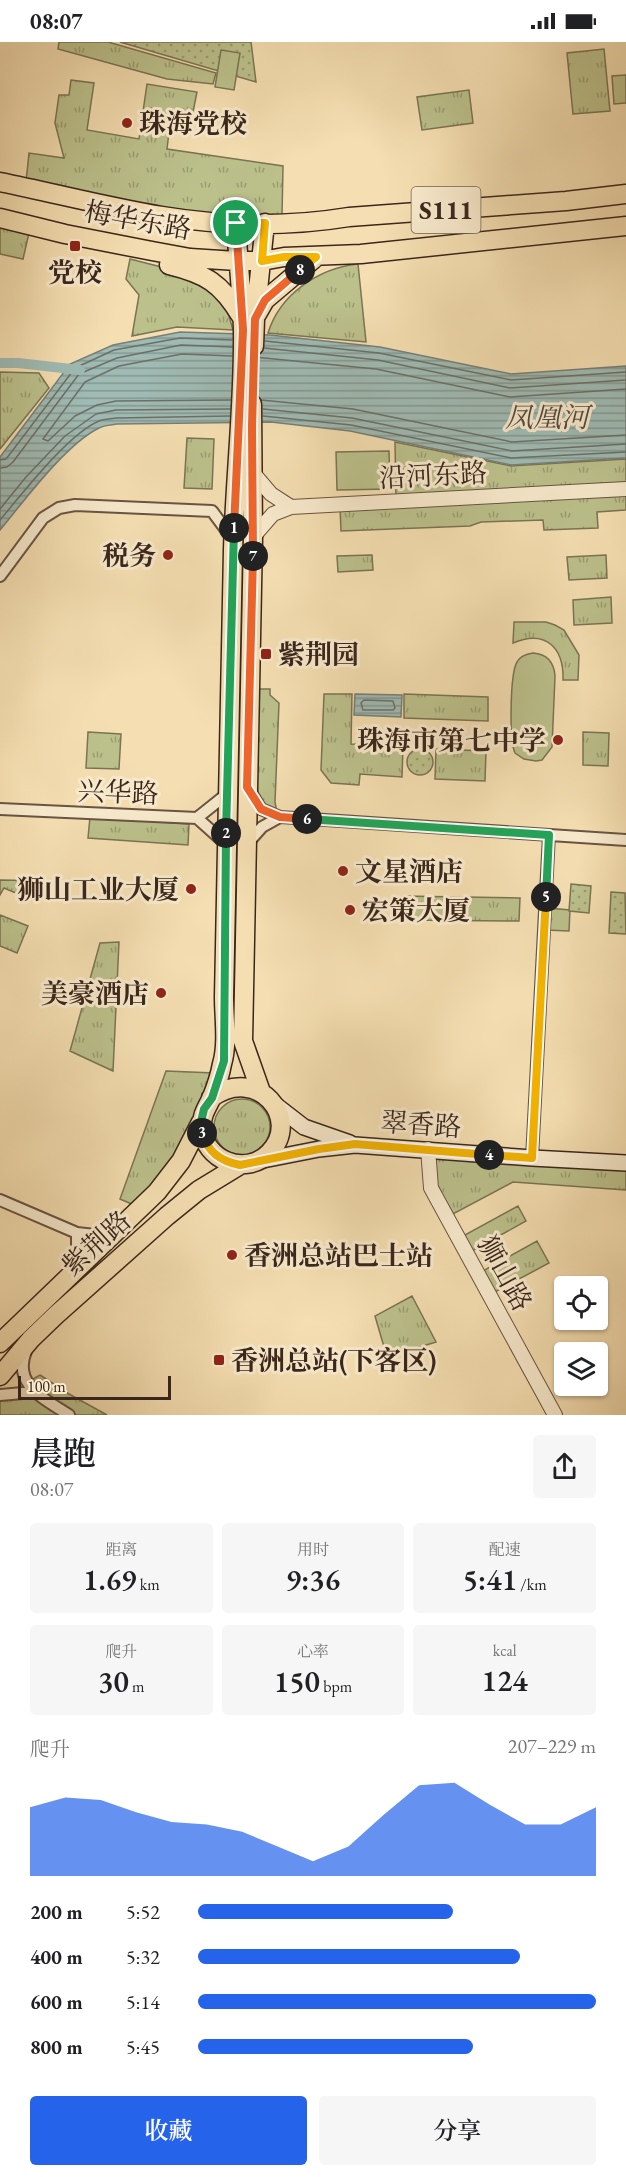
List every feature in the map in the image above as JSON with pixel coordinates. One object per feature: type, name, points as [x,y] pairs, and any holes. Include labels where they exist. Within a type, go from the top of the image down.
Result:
[{"type":"main road","name":"梅华东路","points":[[0,182],[163,216],[236,223],[315,222],[349,217],[626,195]]},
{"type":"main road","name":"梅华东路","points":[[0,218],[65,234],[190,258],[237,261],[366,254],[626,226]]},
{"type":"main road","points":[[236,223],[237,261],[249,323]]},
{"type":"main road","points":[[212,1098],[224,1061],[225,843],[234,507],[245,427],[249,323],[262,261],[265,223]]},
{"type":"main road","points":[[94,239],[141,257],[205,276],[232,301],[249,323]]},
{"type":"main road","points":[[249,323],[265,300],[316,257]]},
{"type":"main road","points":[[245,427],[254,474],[243,1041],[267,1098],[279,1116],[280,1129],[273,1148],[249,1163]]},
{"type":"main road","points":[[249,1087],[304,1127],[355,1144],[249,1163],[227,1162],[216,1156],[207,1146],[202,1135],[201,1122],[204,1109],[222,1090],[249,1087]]},
{"type":"main road","name":"紫荆路","points":[[0,1343],[157,1192],[181,1161],[201,1122]]},
{"type":"main road","name":"翠香路","points":[[355,1144],[626,1163]]},
{"type":"main road","name":"紫荆路","points":[[0,1376],[31,1339],[56,1315],[167,1216],[199,1190],[249,1163]]},
{"type":"street","points":[[254,474],[271,494],[291,507]]},
{"type":"street","name":"沿河东路","points":[[253,537],[273,514],[291,507],[626,489]]},
{"type":"street","points":[[0,576],[43,518],[59,508],[75,505],[212,511],[234,507],[291,507]]},
{"type":"street","points":[[212,511],[233,541]]},
{"type":"street","points":[[247,787],[261,809],[280,817],[626,840]]},
{"type":"street","points":[[197,818],[226,794]]},
{"type":"street","name":"兴华路","points":[[0,809],[197,818],[225,843]]},
{"type":"street","points":[[246,845],[262,827],[280,817]]},
{"type":"street","points":[[532,1158],[549,835]]},
{"type":"street","name":"狮山路","points":[[428,1149],[431,1188],[555,1415]]},
{"type":"street","points":[[0,1200],[77,1233],[95,1235],[119,1228]]},
{"type":"street","points":[[68,1277],[77,1248],[77,1233]]},
{"type":"street","points":[[31,1339],[21,1363],[25,1379],[34,1392],[69,1415]]},
{"type":"street","points":[[0,1395],[34,1392]]},
{"type":"green space","points":[[59,42],[108,42],[216,73],[213,84],[167,79],[58,49]]},
{"type":"green space","points":[[120,42],[251,42],[256,82]]},
{"type":"green space","points":[[604,49],[610,111],[573,114],[567,53]]},
{"type":"green space","points":[[221,50],[240,53],[234,90],[215,87]]},
{"type":"green space","points":[[626,75],[626,103],[614,104],[612,76]]},
{"type":"green space","points":[[71,80],[94,83],[87,130],[139,139],[147,84],[197,92],[192,117],[171,115],[167,149],[283,166],[282,216],[236,219],[162,208],[26,182],[29,153],[64,158],[55,123],[59,95],[69,95]]},
{"type":"green space","points":[[469,90],[473,123],[422,130],[417,97]]},
{"type":"green space","points":[[0,227],[29,233],[23,259],[0,254]]},
{"type":"green space","points":[[130,259],[185,273],[205,284],[226,306],[233,330],[177,327],[132,336],[139,295],[126,279]]},
{"type":"green space","points":[[358,264],[366,342],[268,333],[282,306],[303,285],[329,271]]},
{"type":"green space","points":[[0,372],[39,373],[49,388],[0,449]]},
{"type":"green space","points":[[187,438],[214,439],[212,489],[184,488]]},
{"type":"green space","points":[[395,442],[511,466],[626,459],[626,487],[396,498]]},
{"type":"green space","points":[[389,451],[390,489],[337,490],[336,452]]},
{"type":"green space","points":[[626,491],[626,510],[597,512],[598,528],[544,530],[543,520],[481,522],[470,526],[341,531],[340,507]]},
{"type":"green space","points":[[372,555],[373,570],[338,572],[337,556]]},
{"type":"green space","points":[[606,555],[607,578],[569,580],[567,557]]},
{"type":"green space","points":[[611,597],[612,623],[574,625],[573,600]]},
{"type":"green space","points":[[514,622],[546,622],[564,630],[579,655],[578,680],[563,680],[560,659],[551,644],[544,640],[535,638],[513,643]]},
{"type":"green space","points":[[533,653],[549,660],[555,676],[552,747],[542,760],[536,761],[524,759],[515,753],[511,722],[512,693],[517,662],[520,658]]},
{"type":"green space","points":[[252,689],[270,689],[270,695],[279,703],[275,802],[277,813],[263,806],[250,785]]},
{"type":"green space","points":[[324,694],[352,694],[351,744],[403,747],[402,777],[360,774],[359,785],[331,783],[321,770]]},
{"type":"green space","points":[[404,694],[488,697],[488,721],[404,718]]},
{"type":"green space","points":[[88,732],[121,734],[119,769],[86,768]]},
{"type":"green space","points":[[583,732],[609,733],[608,766],[583,765]]},
{"type":"green space","points":[[420,749],[429,753],[433,762],[429,771],[420,775],[411,771],[407,762],[411,753]]},
{"type":"green space","points":[[436,749],[486,751],[485,781],[435,779]]},
{"type":"green space","points":[[90,817],[189,824],[188,845],[88,838]]},
{"type":"green space","points":[[0,880],[47,881],[37,902],[4,888],[0,895]]},
{"type":"green space","points":[[571,884],[591,886],[589,913],[569,911]]},
{"type":"green space","points":[[611,892],[625,893],[626,934],[609,933]]},
{"type":"green space","points":[[402,896],[520,898],[519,921],[401,920]]},
{"type":"green space","points":[[547,908],[570,910],[569,931],[546,930]]},
{"type":"green space","points":[[0,915],[28,926],[17,953],[0,946]]},
{"type":"green space","points":[[119,942],[113,1071],[70,1051],[100,943]]},
{"type":"green space","points":[[166,1071],[214,1073],[175,1158],[134,1205],[120,1199]]},
{"type":"green space","points":[[242,1099],[253,1101],[262,1107],[268,1116],[270,1127],[268,1138],[262,1147],[253,1153],[242,1155],[231,1153],[222,1147],[216,1138],[214,1127],[216,1116],[222,1107],[231,1101]]},
{"type":"green space","points":[[433,1153],[626,1165],[626,1190],[513,1182],[451,1215],[436,1187]]},
{"type":"green space","points":[[518,1206],[526,1221],[472,1251],[463,1236]]},
{"type":"green space","points":[[537,1241],[549,1263],[493,1293],[481,1272]]},
{"type":"green space","points":[[412,1296],[436,1342],[387,1357],[375,1316]]},
{"type":"green space","points":[[40,1375],[107,1415],[73,1415],[29,1381]]},
{"type":"green space","points":[[33,1395],[63,1415],[0,1415],[0,1399]]},
{"type":"water","name":"凤凰河","points":[[180,332],[270,335],[380,347],[511,374],[626,366],[626,458],[511,465],[350,431],[271,422],[117,424],[99,428],[73,447],[46,474],[0,530],[0,457],[70,364],[113,345]]},
{"type":"water","points":[[355,694],[402,695],[401,717],[354,715]]},
{"type":"waterway","points":[[0,363],[80,370]]},
{"type":"place","name":"珠海党校","points":[[127,123]]},
{"type":"place","name":"党校","points":[[75,246]]},
{"type":"place","name":"税务","points":[[168,555]]},
{"type":"place","name":"紫荆园","points":[[266,654]]},
{"type":"place","name":"珠海市第七中学","points":[[558,740]]},
{"type":"place","name":"文星酒店","points":[[343,871]]},
{"type":"place","name":"狮山工业大厦","points":[[191,889]]},
{"type":"place","name":"宏策大厦","points":[[350,910]]},
{"type":"place","name":"美豪酒店","points":[[161,993]]},
{"type":"place","name":"香洲总站巴士站","points":[[232,1255]]},
{"type":"place","name":"香洲总站(下客区)","points":[[219,1360]]},
{"type":"route","points":[[236,223],[265,223],[262,261],[284,257],[316,257],[265,300],[255,319],[247,787],[261,809],[280,817],[549,835],[532,1158],[355,1144],[240,1165],[216,1156],[207,1146],[202,1135],[201,1122],[204,1109],[212,1098],[224,1061],[225,843],[235,478],[243,330],[236,223]]}]
